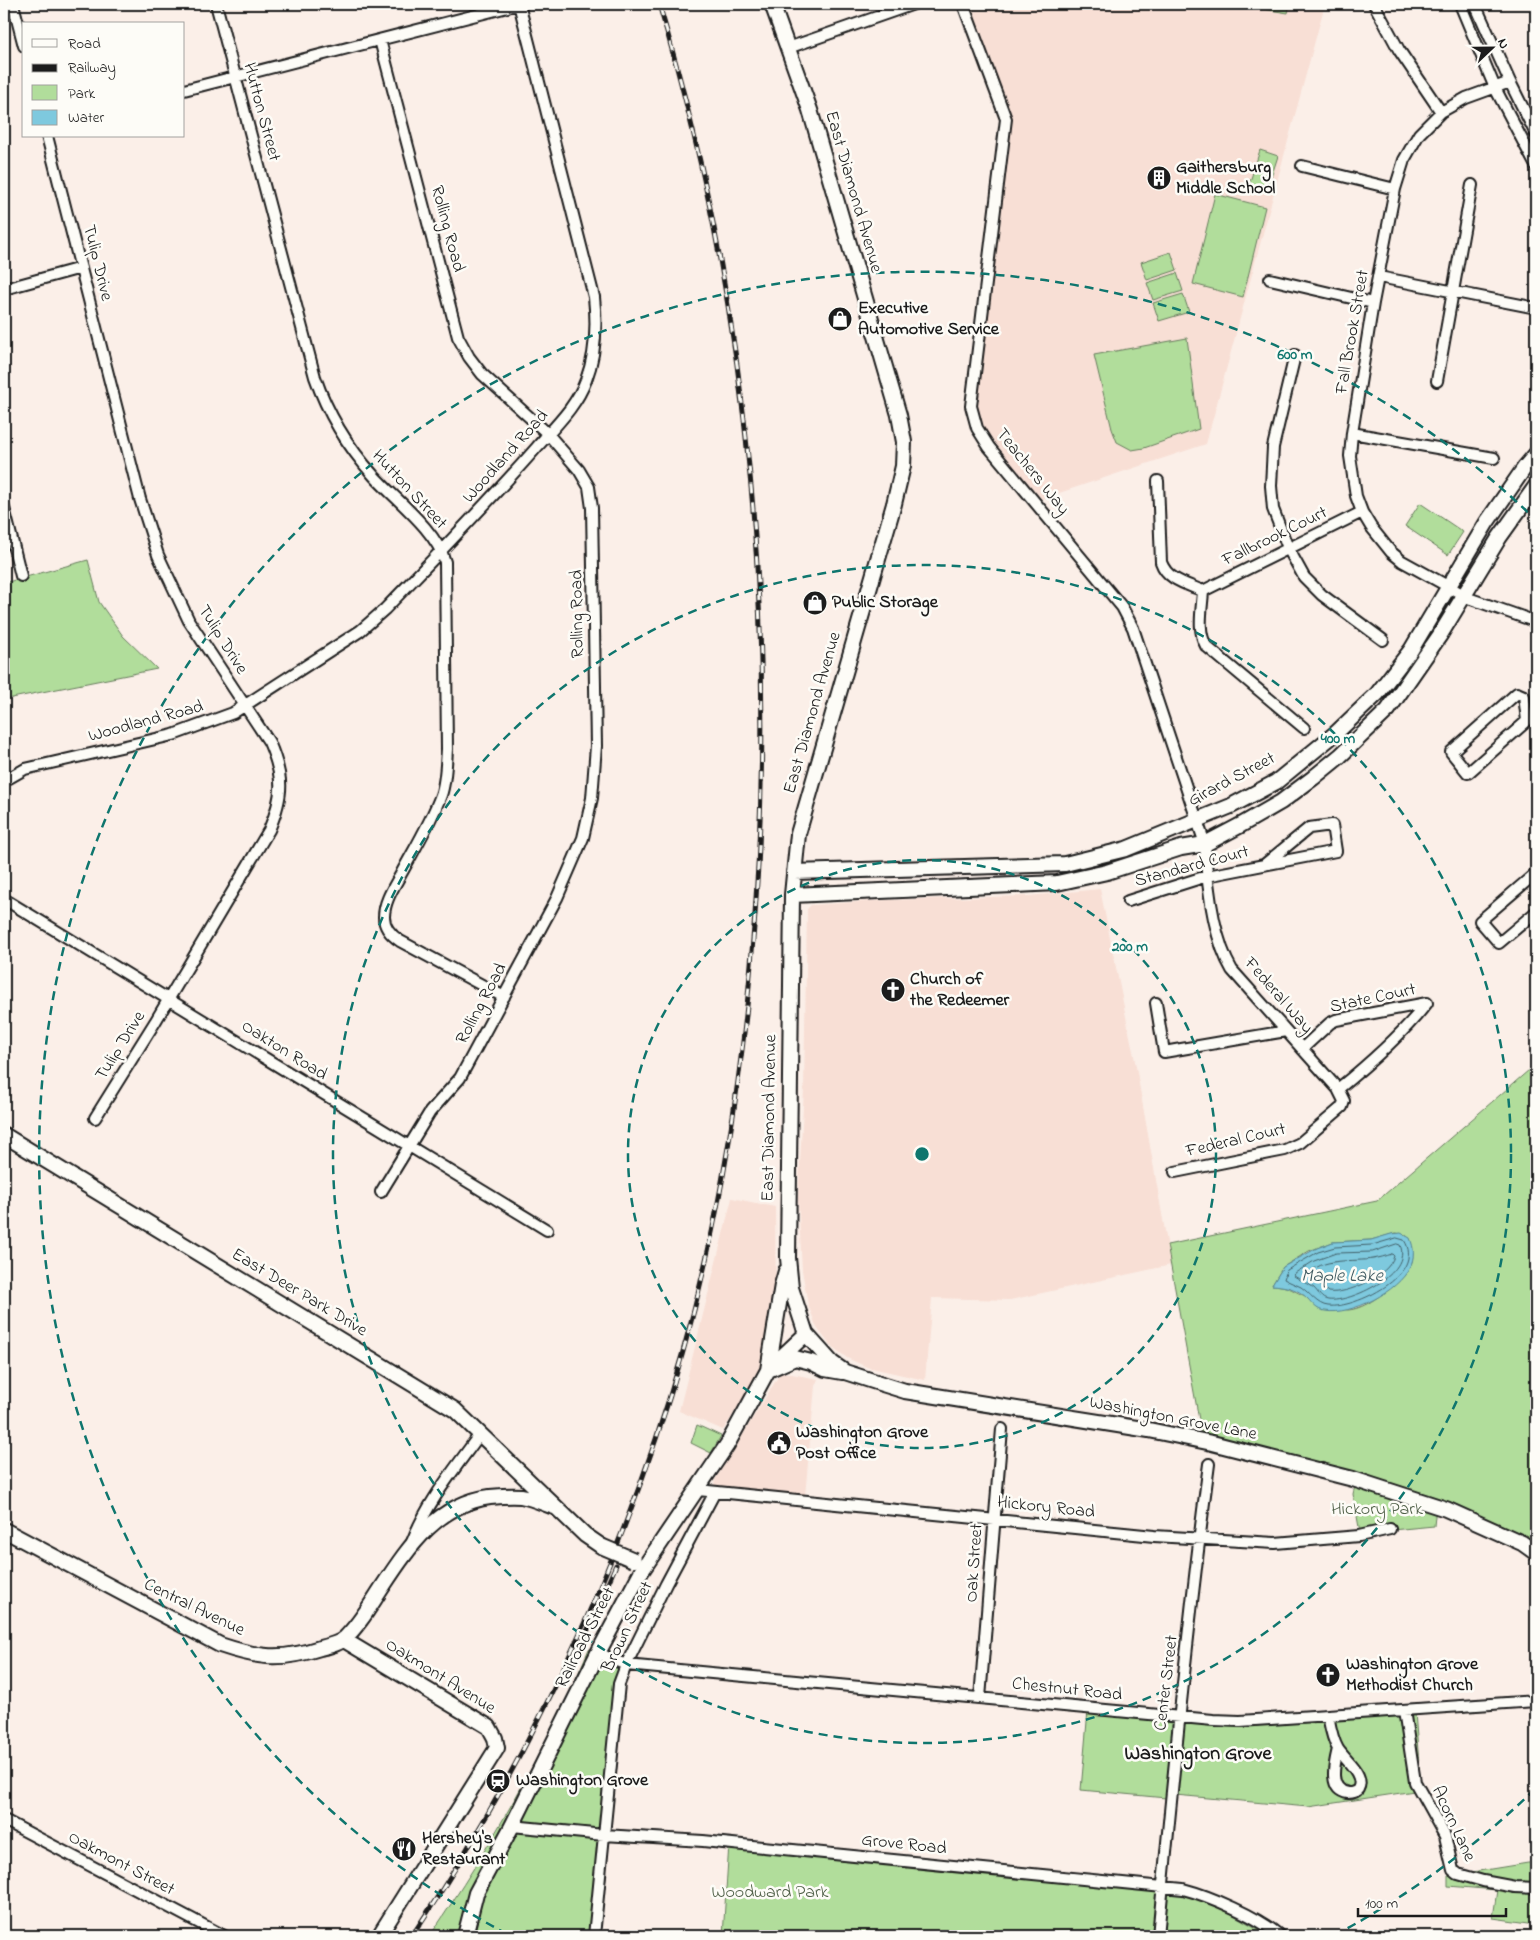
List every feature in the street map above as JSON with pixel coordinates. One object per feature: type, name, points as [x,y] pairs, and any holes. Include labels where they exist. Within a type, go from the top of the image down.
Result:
[{"type":"street","points":[[13,4],[22,38]]},
{"type":"street","name":"Hutton Street","points":[[216,4],[315,377],[326,405],[356,456],[428,532],[442,550],[445,562],[447,749],[442,793],[388,899],[384,916],[386,926],[391,934],[400,941],[504,997]]},
{"type":"street","points":[[185,90],[519,4]]},
{"type":"street","name":"Woodland Road","points":[[4,781],[25,769],[173,735],[212,722],[245,706],[360,630],[385,609],[442,550],[570,410],[586,380],[595,347],[596,314],[592,288],[519,4]]},
{"type":"street","name":"East Diamond Avenue","points":[[772,4],[812,118],[899,415],[904,442],[903,466],[894,504],[798,834],[792,895],[788,1263],[791,1288],[804,1330]]},
{"type":"street","points":[[788,48],[914,4]]},
{"type":"street","name":"Teachers Way","points":[[964,4],[1006,119],[971,406],[977,428],[989,447],[1122,607],[1133,628],[1205,844]]},
{"type":"street","points":[[1374,4],[1399,50],[1441,112]]},
{"type":"street","points":[[1460,4],[1495,88],[1536,166]]},
{"type":"street","points":[[1475,4],[1536,134]]},
{"type":"street","name":"Rolling Road","points":[[380,40],[458,338],[482,374],[548,434],[579,470],[589,487],[592,508],[596,746],[592,798],[583,838],[557,898],[460,1078],[430,1112],[381,1192]]},
{"type":"street","name":"Fall Brook Street","points":[[1510,82],[1466,98],[1441,112],[1419,134],[1404,160],[1395,188],[1373,303],[1350,456],[1352,478],[1362,512],[1371,527],[1391,552],[1402,561],[1464,596],[1482,604],[1535,619]]},
{"type":"street","name":"Tulip Drive","points":[[48,138],[140,498],[158,555],[189,621],[269,742],[277,760],[281,783],[278,808],[269,830],[169,999],[95,1118]]},
{"type":"street","points":[[1302,166],[1395,188]]},
{"type":"street","points":[[1437,381],[1472,184]]},
{"type":"street","points":[[4,289],[81,268]]},
{"type":"street","points":[[1379,277],[1536,308]]},
{"type":"street","points":[[1270,279],[1373,303]]},
{"type":"street","points":[[1295,355],[1273,448],[1271,486],[1273,509],[1288,548],[1304,577],[1322,595],[1383,640]]},
{"type":"street","points":[[1352,433],[1494,458]]},
{"type":"street","name":"Girard Street","points":[[794,872],[1066,864],[1126,849],[1231,806],[1276,782],[1336,732],[1377,694],[1411,650],[1487,522],[1536,454]]},
{"type":"street","points":[[1158,481],[1162,562],[1164,569],[1173,578],[1202,591],[1201,630],[1206,646],[1304,728]]},
{"type":"street","points":[[792,895],[1057,883],[1107,872],[1181,848],[1205,844],[1281,802],[1340,756],[1388,710],[1417,671],[1499,538],[1536,486]]},
{"type":"street","points":[[4,508],[21,576]]},
{"type":"street","name":"Fallbrook Court","points":[[1202,591],[1362,512]]},
{"type":"street","points":[[1518,693],[1524,696],[1531,709],[1527,721],[1468,773],[1450,752],[1518,693]]},
{"type":"street","name":"Standard Court","points":[[1128,901],[1207,876],[1336,851],[1332,825],[1308,828],[1265,864]]},
{"type":"street","name":"Federal Way","points":[[1205,844],[1207,876],[1224,956],[1232,970],[1341,1093]]},
{"type":"street","points":[[1536,873],[1480,921],[1499,943],[1536,912]]},
{"type":"street","name":"Oakton Road","points":[[4,899],[546,1230]]},
{"type":"street","points":[[1156,1003],[1164,1052],[1286,1031]]},
{"type":"street","name":"State Court","points":[[1303,1048],[1330,1023],[1336,1020],[1427,1003],[1416,1018],[1341,1093]]},
{"type":"street","name":"Federal Court","points":[[1175,1172],[1285,1150],[1300,1143],[1342,1107],[1344,1101],[1341,1093]]},
{"type":"street","name":"East Deer Park Drive","points":[[4,1135],[455,1410],[585,1535],[601,1546],[639,1563]]},
{"type":"street","points":[[788,1263],[782,1285],[768,1365],[796,1358],[812,1362],[825,1369],[844,1372]]},
{"type":"street","name":"Railroad Street","points":[[465,1936],[476,1893],[512,1826],[598,1653],[639,1563],[698,1490],[727,1445],[768,1365],[804,1330]]},
{"type":"street","name":"Washington Grove Lane","points":[[804,1330],[832,1363],[844,1372],[905,1391],[1149,1430],[1212,1443],[1353,1479],[1446,1509],[1522,1543],[1536,1553]]},
{"type":"street","name":"Oak Street","points":[[980,1698],[1002,1429]]},
{"type":"street","points":[[344,1640],[365,1613],[412,1543],[418,1526],[431,1503],[480,1434]]},
{"type":"street","name":"Center Street","points":[[1158,1936],[1179,1718],[1209,1464]]},
{"type":"street","name":"Hickory Road","points":[[698,1490],[1137,1534],[1275,1543],[1359,1536],[1390,1529]]},
{"type":"street","name":"Brown Street","points":[[594,1936],[619,1684],[626,1665],[666,1584],[715,1492]]},
{"type":"street","name":"East Deer Park Drive","points":[[412,1543],[433,1522],[452,1509],[476,1499],[520,1496],[557,1508]]},
{"type":"street","name":"Central Avenue","points":[[4,1530],[220,1645],[249,1655],[263,1657],[299,1655],[344,1640]]},
{"type":"street","name":"Oakmont Avenue","points":[[344,1640],[489,1727],[496,1738],[497,1748],[379,1936]]},
{"type":"street","name":"Chestnut Road","points":[[598,1653],[626,1665],[1179,1718],[1240,1721],[1536,1701]]},
{"type":"street","name":"Acorn Lane","points":[[1404,1710],[1415,1782],[1445,1836],[1453,1870],[1458,1874],[1483,1881],[1536,1888]]},
{"type":"street","points":[[1328,1715],[1338,1749]]},
{"type":"street","name":"Oakmont Street","points":[[4,1820],[224,1936]]},
{"type":"street","name":"Grove Road","points":[[512,1826],[604,1835],[703,1841],[1183,1889],[1204,1894],[1250,1917],[1280,1936]]},
{"type":"shaded area","points":[[969,4],[1325,4],[1206,444],[1041,499],[980,426],[975,406],[1010,123]]},
{"type":"shaded area","points":[[1100,889],[1135,1061],[1171,1265],[1010,1300],[932,1298],[925,1380],[867,1367],[847,1358],[830,1345],[817,1328],[808,1305],[802,1270],[798,1199],[804,1089],[807,909],[811,905],[887,900],[1028,896]]},
{"type":"shaded area","points":[[732,1198],[775,1207],[776,1305],[767,1347],[760,1368],[747,1395],[723,1430],[679,1411]]},
{"type":"shaded area","points":[[781,1372],[818,1379],[815,1386],[805,1496],[714,1485],[715,1480]]},
{"type":"green space","points":[[1232,4],[1290,4],[1288,13]]},
{"type":"green space","points":[[1260,150],[1278,156],[1267,190],[1249,185]]},
{"type":"green space","points":[[1215,194],[1265,207],[1243,297],[1193,284]]},
{"type":"green space","points":[[1171,252],[1177,270],[1147,280],[1141,262]]},
{"type":"green space","points":[[1177,273],[1183,291],[1153,300],[1147,283]]},
{"type":"green space","points":[[1183,294],[1189,312],[1159,321],[1153,303]]},
{"type":"green space","points":[[1187,338],[1199,429],[1144,448],[1132,450],[1117,442],[1112,429],[1094,355]]},
{"type":"green space","points":[[1420,503],[1463,532],[1448,555],[1405,526]]},
{"type":"green space","points":[[88,560],[99,602],[123,636],[157,669],[4,701],[4,583]]},
{"type":"green space","points":[[1536,1064],[1536,1548],[1465,1509],[1420,1493],[1314,1463],[1202,1436],[1167,1245],[1377,1201]],"holes":[[[1396,1233],[1406,1235],[1413,1255],[1411,1265],[1387,1290],[1361,1307],[1345,1310],[1288,1288],[1272,1285],[1283,1267],[1309,1251],[1333,1242],[1371,1240]]]},
{"type":"green space","points":[[697,1425],[721,1436],[711,1453],[691,1443]]},
{"type":"green space","name":"Hickory Park","points":[[1356,1482],[1436,1506],[1434,1526],[1360,1533],[1353,1494]]},
{"type":"green space","points":[[589,1649],[620,1667],[591,1936],[430,1936],[475,1867],[536,1760],[555,1724]]},
{"type":"green space","points":[[1088,1710],[1174,1719],[1166,1798],[1081,1790]]},
{"type":"green space","points":[[1415,1712],[1421,1790],[1308,1807],[1175,1795],[1182,1719]]},
{"type":"green space","name":"Woodward Park","points":[[729,1844],[1161,1889],[1156,1936],[723,1936]]},
{"type":"green space","points":[[1536,1863],[1536,1924],[1493,1918],[1497,1890],[1448,1886],[1448,1876]]},
{"type":"green space","points":[[1166,1890],[1196,1895],[1219,1905],[1219,1907],[1271,1936],[1161,1936]]},
{"type":"water","name":"Maple Lake","points":[[1401,1233],[1410,1238],[1412,1245],[1413,1256],[1410,1267],[1396,1285],[1360,1306],[1336,1312],[1322,1310],[1295,1290],[1272,1285],[1283,1267],[1317,1248],[1333,1242],[1371,1240]]},
{"type":"railway","points":[[412,1936],[450,1878],[519,1757],[580,1633],[633,1504],[656,1439],[691,1323],[718,1204],[738,1084],[751,964],[759,843],[762,722],[759,600],[750,479],[736,359],[716,240],[691,121],[659,4]]},
{"type":"railway","points":[[569,1673],[616,1565]]},
{"type":"place","name":"Gaithersburg Middle School","points":[[1159,178]]},
{"type":"place","name":"Executive Automotive Service","points":[[840,319]]},
{"type":"place","name":"Public Storage","points":[[815,603]]},
{"type":"place","name":"Church of the Redeemer","points":[[893,990]]},
{"type":"place","name":"Washington Grove Post Office","points":[[779,1443]]},
{"type":"place","name":"Washington Grove Methodist Church","points":[[1328,1675]]},
{"type":"place","name":"Washington Grove","points":[[498,1781]]},
{"type":"place","name":"Hershey's Restaurant","points":[[404,1849]]},
{"type":"district","name":"Washington Grove","points":[[1198,1754]]}]
